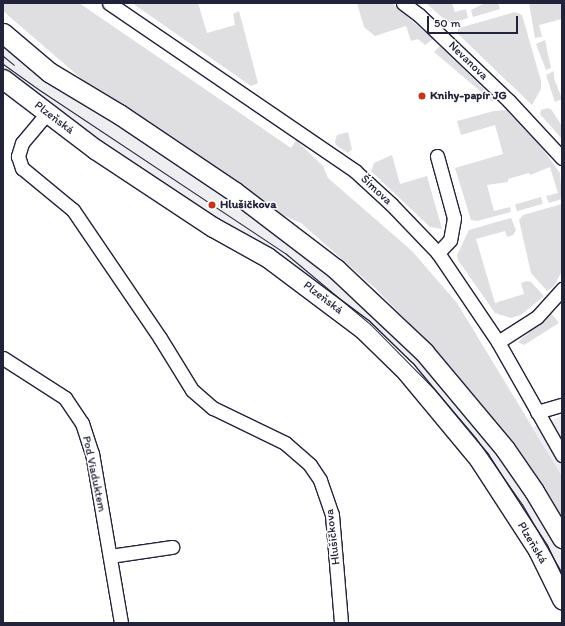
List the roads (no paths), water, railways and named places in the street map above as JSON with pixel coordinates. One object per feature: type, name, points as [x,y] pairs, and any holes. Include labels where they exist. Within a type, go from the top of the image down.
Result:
[{"type":"main road","points":[[3,33],[49,72],[118,114],[235,192],[336,269],[393,321],[439,370],[505,449],[534,491],[562,538]]},
{"type":"main road","name":"Plzeňská","points":[[3,79],[95,149],[212,226],[267,257],[362,328],[406,371],[479,459],[538,550],[562,599]]},
{"type":"street","name":"Šímova","points":[[109,3],[355,171],[438,253],[498,342],[562,455]]},
{"type":"street","name":"Nevanova","points":[[403,3],[419,14],[509,101],[562,158]]},
{"type":"street","name":"Hlušičkova","points":[[48,112],[22,143],[18,156],[22,168],[73,210],[160,338],[192,390],[213,408],[285,443],[310,465],[320,480],[332,515],[342,623]]},
{"type":"street","points":[[438,156],[454,218],[450,240],[438,253]]},
{"type":"street","points":[[498,342],[537,317],[562,290]]},
{"type":"street","name":"Pod Viaduktem","points":[[3,358],[65,398],[82,423],[92,453],[121,623]]},
{"type":"street","points":[[538,412],[562,405]]},
{"type":"street","points":[[110,556],[172,547]]},
{"type":"tram line","points":[[3,56],[14,65]]},
{"type":"tram line","points":[[3,64],[38,89],[285,253],[370,324],[436,391],[475,437],[522,504],[562,573]]},
{"type":"place","name":"Knihy-papír JG","points":[[422,96]]},
{"type":"place","name":"Hlušičkova","points":[[212,205]]}]
